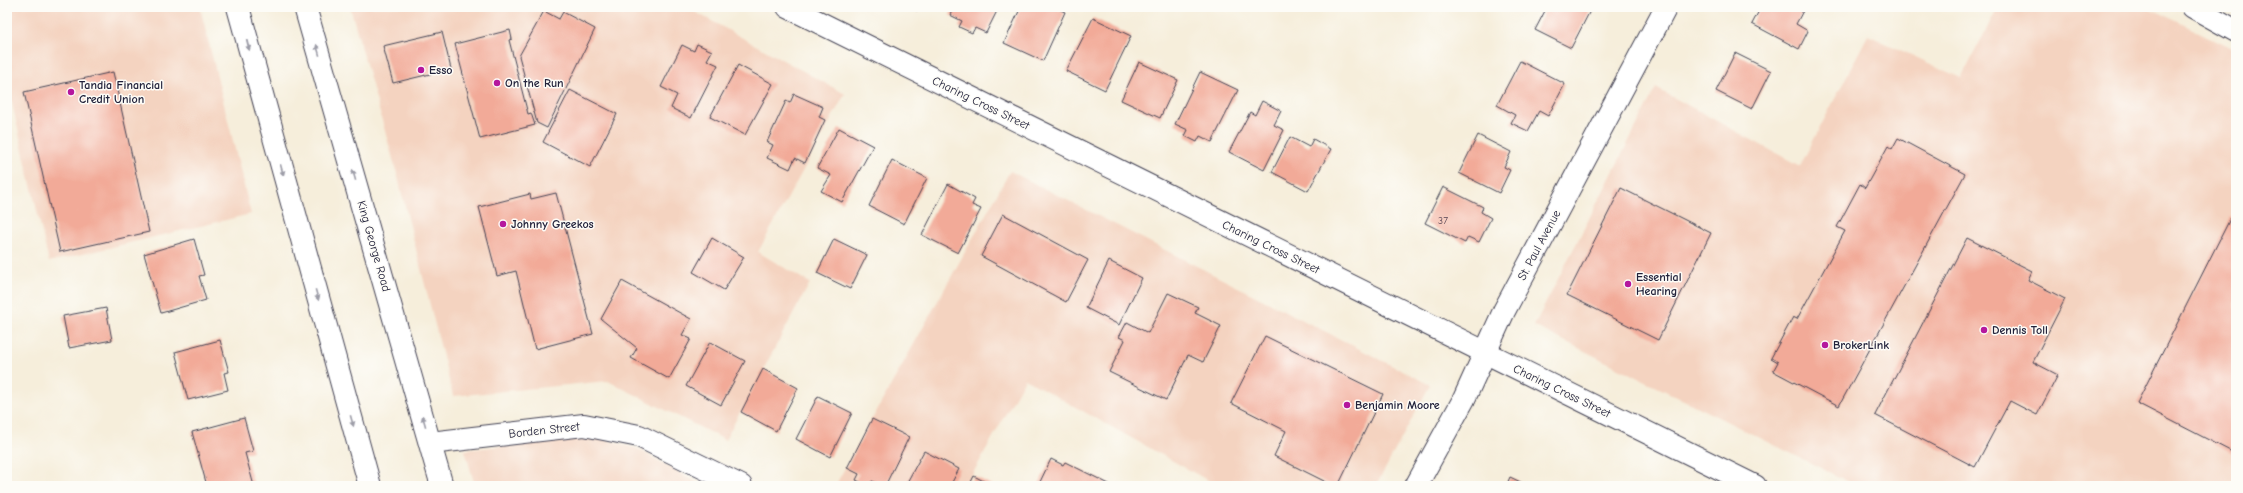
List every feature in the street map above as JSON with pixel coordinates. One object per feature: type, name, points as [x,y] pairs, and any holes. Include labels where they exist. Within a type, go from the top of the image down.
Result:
[{"type":"main road","points":[[238,7],[370,486]]},
{"type":"main road","name":"King George Road","points":[[305,7],[442,486]]},
{"type":"main road","name":"Charing Cross Street","points":[[788,7],[1755,486]]},
{"type":"main road","name":"St. Paul Avenue","points":[[1416,486],[1464,399],[1504,310],[1666,7]]},
{"type":"main road","points":[[2193,7],[2236,31]]},
{"type":"main road","name":"Borden Street","points":[[430,443],[584,425],[639,436],[741,486]]},
{"type":"shaded area","points":[[7,7],[200,7],[251,214],[49,262],[7,82]]},
{"type":"shaded area","points":[[350,7],[686,7],[845,94],[758,252],[810,283],[725,440],[608,381],[453,396],[396,170]]},
{"type":"shaded area","points":[[1998,7],[2147,7],[2236,50],[2236,486],[1857,486],[1534,326],[1656,88],[1800,166],[1868,35],[1961,78]]},
{"type":"shaded area","points":[[1010,171],[1430,385],[1376,486],[1218,486],[1025,379],[966,486],[835,486]]},
{"type":"shaded area","points":[[595,436],[638,449],[703,486],[475,486],[465,450]]},
{"type":"building","points":[[910,7],[919,7],[917,11]]},
{"type":"building","points":[[954,7],[999,7],[986,33],[975,28],[972,33],[959,27],[962,21],[950,15]]},
{"type":"building","points":[[1021,7],[1054,7],[1065,12],[1043,61],[1004,43]]},
{"type":"building","points":[[1547,7],[1592,7],[1571,48],[1535,30]]},
{"type":"building","points":[[1761,7],[1805,7],[1796,24],[1808,31],[1799,49],[1752,24]]},
{"type":"building","points":[[544,11],[559,19],[563,12],[595,29],[547,128],[537,123],[519,56]]},
{"type":"building","points":[[1093,18],[1131,36],[1105,90],[1066,71]]},
{"type":"building","points":[[510,30],[512,39],[509,40],[528,114],[531,113],[535,125],[480,139],[455,44]]},
{"type":"building","points":[[442,32],[451,69],[393,83],[383,46]]},
{"type":"building","points":[[697,44],[712,51],[707,60],[718,65],[691,118],[671,108],[677,95],[661,87],[682,45],[694,51]]},
{"type":"building","points":[[1735,53],[1771,71],[1752,109],[1716,91]]},
{"type":"building","points":[[1520,61],[1565,84],[1548,116],[1539,111],[1528,131],[1511,123],[1515,115],[1497,105]]},
{"type":"building","points":[[1139,62],[1178,80],[1160,118],[1121,100]]},
{"type":"building","points":[[738,65],[773,84],[745,135],[710,117]]},
{"type":"building","points":[[113,72],[149,232],[60,252],[24,92]]},
{"type":"building","points":[[1200,72],[1238,90],[1212,142],[1200,136],[1197,142],[1185,136],[1188,130],[1175,124]]},
{"type":"building","points":[[570,90],[617,114],[590,167],[543,142]]},
{"type":"building","points":[[794,94],[823,107],[819,117],[825,120],[805,163],[795,158],[790,169],[767,158],[773,145],[767,142],[786,101],[790,103]]},
{"type":"building","points":[[1262,101],[1281,111],[1274,125],[1284,130],[1264,170],[1229,152],[1250,112],[1255,115]]},
{"type":"building","points":[[839,128],[873,146],[842,202],[821,191],[831,175],[817,168]]},
{"type":"building","points":[[1478,135],[1511,152],[1504,167],[1510,170],[1499,193],[1459,173]]},
{"type":"building","points":[[1290,137],[1309,147],[1313,139],[1331,149],[1308,191],[1272,172]]},
{"type":"building","points":[[1898,138],[1965,174],[1839,406],[1773,371],[1778,362],[1771,358],[1793,317],[1797,319],[1845,231],[1837,227],[1860,184],[1865,188],[1888,146],[1892,149]]},
{"type":"building","points":[[892,160],[927,178],[904,224],[869,206]]},
{"type":"building","points":[[948,184],[975,199],[972,205],[981,209],[958,253],[922,235]]},
{"type":"building","points":[[1443,187],[1483,207],[1481,212],[1491,218],[1479,242],[1468,237],[1465,243],[1425,223]]},
{"type":"building","points":[[1621,188],[1711,233],[1658,340],[1567,295]]},
{"type":"building","points":[[556,193],[593,334],[535,349],[516,271],[497,276],[479,207],[530,194],[531,199]]},
{"type":"building","points":[[1003,214],[1088,260],[1066,302],[981,256]]},
{"type":"building","points":[[2231,217],[2236,219],[2236,454],[2137,403]]},
{"type":"building","points":[[712,238],[744,257],[724,290],[693,272]]},
{"type":"building","name":"Dennis Toll","points":[[1967,238],[2032,271],[2028,280],[2065,299],[2033,362],[2058,375],[2037,415],[2010,401],[1975,467],[1875,415]]},
{"type":"building","points":[[194,239],[204,275],[199,276],[206,300],[161,313],[144,254]]},
{"type":"building","points":[[834,239],[867,255],[850,289],[817,273]]},
{"type":"building","points":[[1109,261],[1142,278],[1119,325],[1086,308]]},
{"type":"building","points":[[622,281],[691,319],[682,335],[691,339],[669,379],[631,358],[637,348],[601,319]]},
{"type":"building","points":[[1168,293],[1198,307],[1195,313],[1221,326],[1203,362],[1188,355],[1166,400],[1109,372],[1125,340],[1119,337],[1127,322],[1148,333]]},
{"type":"building","points":[[106,308],[112,340],[69,348],[63,316]]},
{"type":"building","points":[[1265,336],[1383,394],[1338,486],[1334,486],[1274,456],[1286,431],[1231,403]]},
{"type":"building","points":[[220,340],[229,372],[224,373],[228,390],[188,400],[175,352]]},
{"type":"building","points":[[710,342],[745,361],[721,405],[686,386]]},
{"type":"building","points":[[763,369],[798,388],[776,431],[741,412]]},
{"type":"building","points":[[818,396],[852,413],[830,457],[796,439]]},
{"type":"building","points":[[244,418],[253,451],[245,453],[254,486],[207,486],[192,432]]},
{"type":"building","points":[[872,419],[909,437],[885,486],[872,481],[868,486],[856,480],[859,474],[847,468]]},
{"type":"building","points":[[924,451],[959,469],[950,486],[905,486]]},
{"type":"building","points":[[1051,459],[1063,465],[1065,462],[1113,486],[1038,486]]},
{"type":"building","points":[[974,476],[993,486],[969,486]]},
{"type":"building","points":[[1510,477],[1529,486],[1506,486]]},
{"type":"place","name":"Esso","points":[[421,70]]},
{"type":"place","name":"On the Run","points":[[497,83]]},
{"type":"place","name":"Tandia Financial Credit Union","points":[[71,92]]},
{"type":"place","name":"Johnny Greekos","points":[[503,224]]},
{"type":"place","name":"Essential Hearing","points":[[1628,284]]},
{"type":"place","name":"Dennis Toll","points":[[1984,330]]},
{"type":"place","name":"BrokerLink","points":[[1825,345]]},
{"type":"place","name":"Benjamin Moore","points":[[1347,405]]}]
